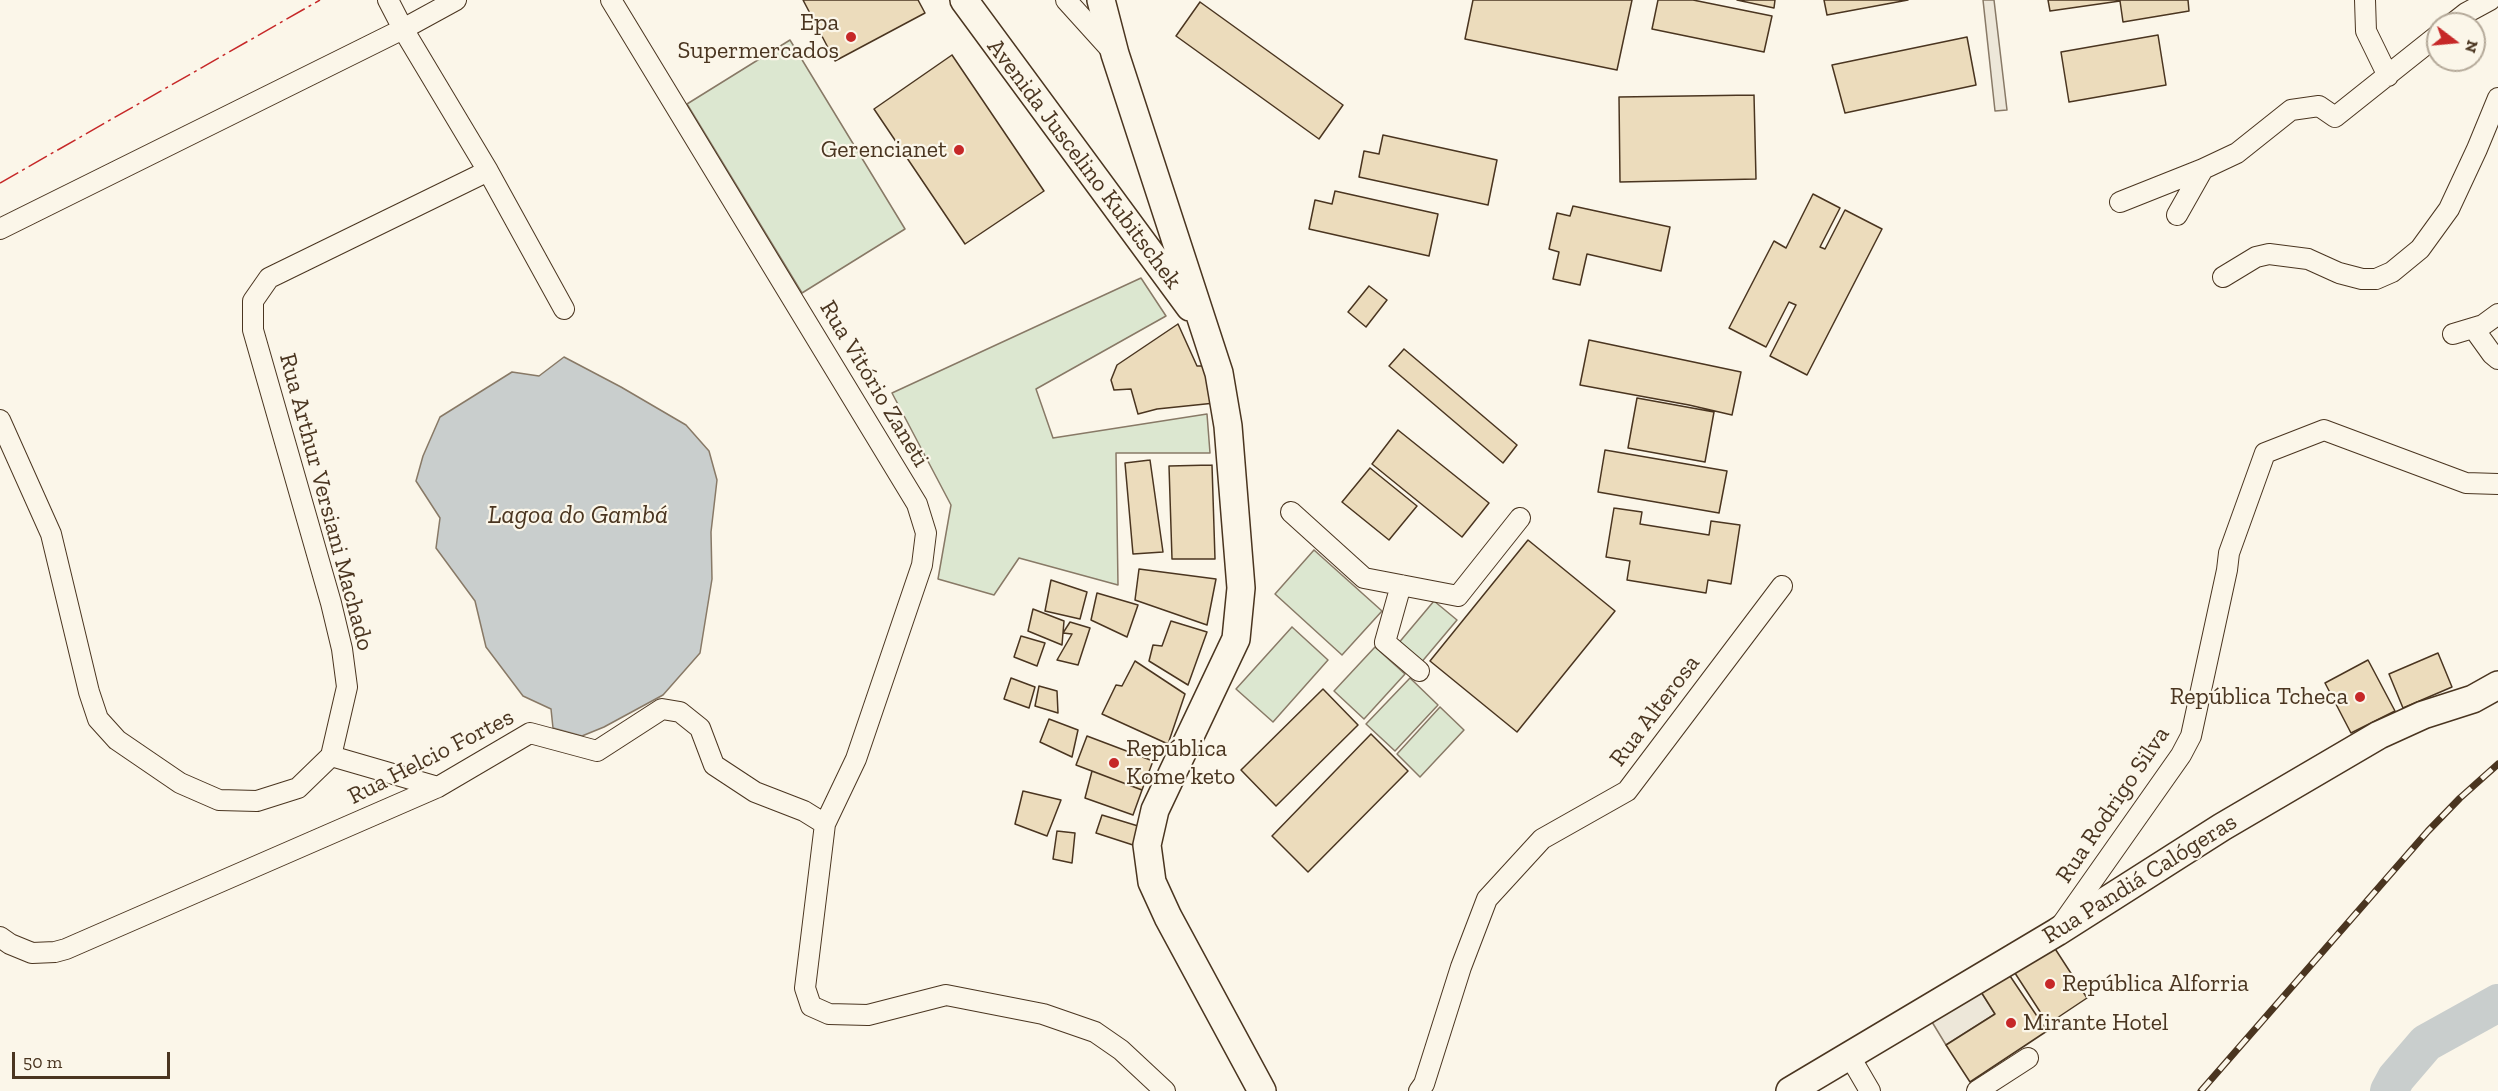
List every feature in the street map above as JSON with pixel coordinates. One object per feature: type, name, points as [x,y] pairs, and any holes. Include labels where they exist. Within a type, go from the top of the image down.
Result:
[{"type":"street","points":[[388,0],[488,171],[564,309]]},
{"type":"street","points":[[0,229],[403,29],[456,0]]},
{"type":"street","name":"Rua Vitório Zaneti","points":[[611,0],[917,504],[926,533],[922,565],[860,748],[825,824]]},
{"type":"street","name":"Avenida Juscelino Kubitschek","points":[[964,0],[1205,328]]},
{"type":"street","points":[[1066,0],[1115,54]]},
{"type":"street","points":[[1101,0],[1115,54],[1220,373],[1228,426],[1241,588],[1236,639],[1155,810],[1147,845],[1152,882],[1168,917],[1262,1091]]},
{"type":"street","points":[[2365,0],[2366,31],[2388,76]]},
{"type":"street","points":[[2468,12],[2490,0]]},
{"type":"street","points":[[2120,202],[2203,169],[2248,146],[2291,110],[2319,106],[2335,117],[2426,45]]},
{"type":"street","points":[[2223,278],[2256,257],[2269,254],[2308,259],[2339,273],[2362,279],[2376,279],[2392,272],[2420,249],[2449,208],[2498,98]]},
{"type":"street","points":[[2177,215],[2203,169]]},
{"type":"street","name":"Rua Arthur Versiani Machado","points":[[331,756],[347,687],[342,650],[331,603],[253,330],[253,301],[268,278],[488,171]]},
{"type":"street","points":[[2453,334],[2474,329],[2498,314]]},
{"type":"street","points":[[2474,329],[2498,359]]},
{"type":"street","points":[[0,420],[51,534],[89,692],[98,719],[117,740],[180,783],[219,800],[258,801],[298,788],[331,756],[438,787]]},
{"type":"street","name":"Rua Rodrigo Silva","points":[[2057,932],[2181,755],[2191,736],[2229,553],[2265,453],[2324,430],[2466,483],[2498,484]]},
{"type":"street","points":[[1291,512],[1365,578],[1458,596],[1520,518]]},
{"type":"street","points":[[1401,585],[1385,642],[1419,671]]},
{"type":"street","name":"Rua Alterosa","points":[[1419,1091],[1424,1084],[1461,967],[1487,899],[1542,839],[1627,791],[1782,586]]},
{"type":"street","name":"Rua Pandiá Calógeras","points":[[1790,1091],[2057,932],[2222,827],[2379,735],[2423,715],[2473,699],[2498,685]]},
{"type":"street","name":"Rua Helcio Fortes","points":[[0,937],[32,953],[66,949],[438,787],[530,733],[597,751],[662,708],[680,712],[700,728],[714,765],[755,792],[804,811],[825,824]]},
{"type":"street","points":[[825,824],[805,988],[811,1006],[829,1014],[868,1015],[946,995],[984,1005],[1043,1014],[1095,1032],[1121,1050],[1165,1091]]},
{"type":"street","points":[[1849,1055],[1869,1091]]},
{"type":"street","points":[[1977,1091],[2028,1058]]},
{"type":"green space","points":[[790,40],[905,229],[802,293],[687,104]]},
{"type":"green space","points":[[1141,278],[1166,316],[1036,389],[1053,438],[1207,414],[1210,453],[1116,453],[1118,585],[1019,558],[994,595],[938,579],[951,505],[892,393]]},
{"type":"green space","points":[[1314,550],[1382,611],[1342,655],[1275,594]]},
{"type":"green space","points":[[1434,601],[1457,620],[1420,664],[1397,645]]},
{"type":"green space","points":[[1292,627],[1328,660],[1273,722],[1236,689]]},
{"type":"green space","points":[[1375,647],[1405,674],[1364,719],[1334,691]]},
{"type":"green space","points":[[1410,678],[1438,705],[1395,751],[1366,724]]},
{"type":"green space","points":[[1440,707],[1464,730],[1420,777],[1397,754]]},
{"type":"shaded area","points":[[1983,0],[1994,0],[2007,110],[1995,111]]},
{"type":"shaded area","points":[[1978,987],[1995,1014],[1946,1045],[1929,1017]]},
{"type":"water","name":"Lagoa do Gambá","points":[[564,357],[686,425],[709,451],[717,480],[711,532],[712,579],[700,653],[663,695],[604,727],[582,736],[553,728],[551,709],[523,696],[486,647],[475,601],[436,548],[440,518],[416,481],[423,456],[440,417],[512,372],[539,376]]},
{"type":"building","name":"Epa Supermercados","points":[[803,0],[918,0],[925,13],[835,61]]},
{"type":"building","points":[[1473,0],[1632,0],[1617,70],[1465,39]]},
{"type":"building","points":[[1658,0],[1693,0],[1772,16],[1764,52],[1652,29]]},
{"type":"building","points":[[1737,0],[1775,0],[1774,8]]},
{"type":"building","points":[[1824,0],[1908,0],[1827,15]]},
{"type":"building","points":[[2048,0],[2188,0],[2189,11],[2123,22],[2120,1],[2050,11]]},
{"type":"building","points":[[1200,2],[1343,105],[1319,139],[1176,36]]},
{"type":"building","points":[[2158,35],[2166,85],[2069,102],[2061,52]]},
{"type":"building","points":[[1967,37],[1976,85],[1845,113],[1832,65]]},
{"type":"building","name":"Gerencianet","points":[[952,55],[1044,191],[965,244],[874,109]]},
{"type":"building","points":[[1754,95],[1756,179],[1620,182],[1619,97]]},
{"type":"building","points":[[1383,135],[1497,160],[1488,205],[1359,177],[1364,151],[1379,154]]},
{"type":"building","points":[[1335,191],[1438,214],[1429,256],[1309,229],[1315,200],[1332,204]]},
{"type":"building","points":[[1813,194],[1840,208],[1820,247],[1825,249],[1845,210],[1882,229],[1807,375],[1770,356],[1796,305],[1789,302],[1766,347],[1729,328],[1774,241],[1786,248]]},
{"type":"building","points":[[1573,206],[1670,227],[1661,271],[1587,254],[1580,285],[1553,279],[1559,252],[1549,249],[1557,213],[1570,216]]},
{"type":"building","points":[[1369,286],[1387,300],[1366,327],[1348,312]]},
{"type":"building","points":[[1178,324],[1197,366],[1206,366],[1215,403],[1157,409],[1138,414],[1131,389],[1114,390],[1111,380],[1117,365]]},
{"type":"building","points":[[1589,340],[1741,372],[1732,415],[1580,385]]},
{"type":"building","points":[[1404,349],[1517,445],[1503,463],[1389,366]]},
{"type":"building","points":[[1637,398],[1714,412],[1705,462],[1628,448]]},
{"type":"building","points":[[1398,430],[1489,503],[1462,537],[1372,464]]},
{"type":"building","points":[[1605,450],[1727,471],[1719,513],[1598,492]]},
{"type":"building","points":[[1150,460],[1163,552],[1133,554],[1125,463]]},
{"type":"building","points":[[1212,465],[1215,559],[1172,559],[1169,466]]},
{"type":"building","points":[[1370,468],[1417,506],[1389,540],[1342,502]]},
{"type":"building","points":[[1614,508],[1642,512],[1640,524],[1709,535],[1711,521],[1740,525],[1731,584],[1708,580],[1706,593],[1627,580],[1630,561],[1606,557]]},
{"type":"building","points":[[1528,540],[1615,611],[1517,732],[1430,661]]},
{"type":"building","points":[[1139,569],[1216,579],[1207,625],[1135,600]]},
{"type":"building","points":[[1051,580],[1087,592],[1080,619],[1045,611]]},
{"type":"building","points":[[1097,593],[1138,605],[1127,637],[1091,620]]},
{"type":"building","points":[[1033,609],[1064,621],[1062,645],[1028,631]]},
{"type":"building","points":[[1171,621],[1207,632],[1188,685],[1149,661],[1153,645],[1162,646]]},
{"type":"building","points":[[1070,622],[1090,628],[1078,665],[1057,660],[1072,634],[1063,633]]},
{"type":"building","points":[[1021,636],[1045,643],[1037,666],[1014,657]]},
{"type":"building","points":[[2438,653],[2452,687],[2403,708],[2389,674]]},
{"type":"building","name":"República Tcheca","points":[[2368,660],[2395,711],[2351,733],[2325,683]]},
{"type":"building","points":[[1135,661],[1185,694],[1168,744],[1102,714],[1116,685],[1122,686]]},
{"type":"building","points":[[1011,678],[1035,687],[1029,708],[1004,699]]},
{"type":"building","points":[[1039,686],[1057,691],[1058,713],[1035,706]]},
{"type":"building","points":[[1323,689],[1358,725],[1276,806],[1241,770]]},
{"type":"building","points":[[1049,719],[1078,730],[1072,757],[1040,742]]},
{"type":"building","points":[[1371,734],[1408,771],[1308,872],[1272,836]]},
{"type":"building","name":"República Kome keto","points":[[1087,736],[1153,761],[1142,790],[1076,765]]},
{"type":"building","points":[[1092,771],[1142,790],[1133,815],[1085,798]]},
{"type":"building","points":[[1023,791],[1061,800],[1047,836],[1015,824]]},
{"type":"building","points":[[1102,815],[1138,826],[1133,845],[1096,833]]},
{"type":"building","points":[[1057,831],[1075,833],[1072,863],[1053,859]]},
{"type":"building","name":"República Alforria","points":[[2052,944],[2087,998],[2048,1024],[2013,970]]},
{"type":"building","name":"Mirante Hotel","points":[[2006,970],[2047,1031],[1970,1082],[1946,1045],[1995,1014],[1978,987]]},
{"type":"waterway","points":[[2389,1091],[2396,1078],[2426,1043],[2498,1003]]},
{"type":"railway","points":[[2201,1091],[2428,831],[2498,764]]},
{"type":"power","points":[[0,183],[320,0]]},
{"type":"place","name":"Epa Supermercados","points":[[851,37]]},
{"type":"place","name":"Gerencianet","points":[[959,150]]},
{"type":"place","name":"República Tcheca","points":[[2360,697]]},
{"type":"place","name":"República Kome keto","points":[[1114,763]]},
{"type":"place","name":"República Alforria","points":[[2050,984]]},
{"type":"place","name":"Mirante Hotel","points":[[2011,1023]]}]
